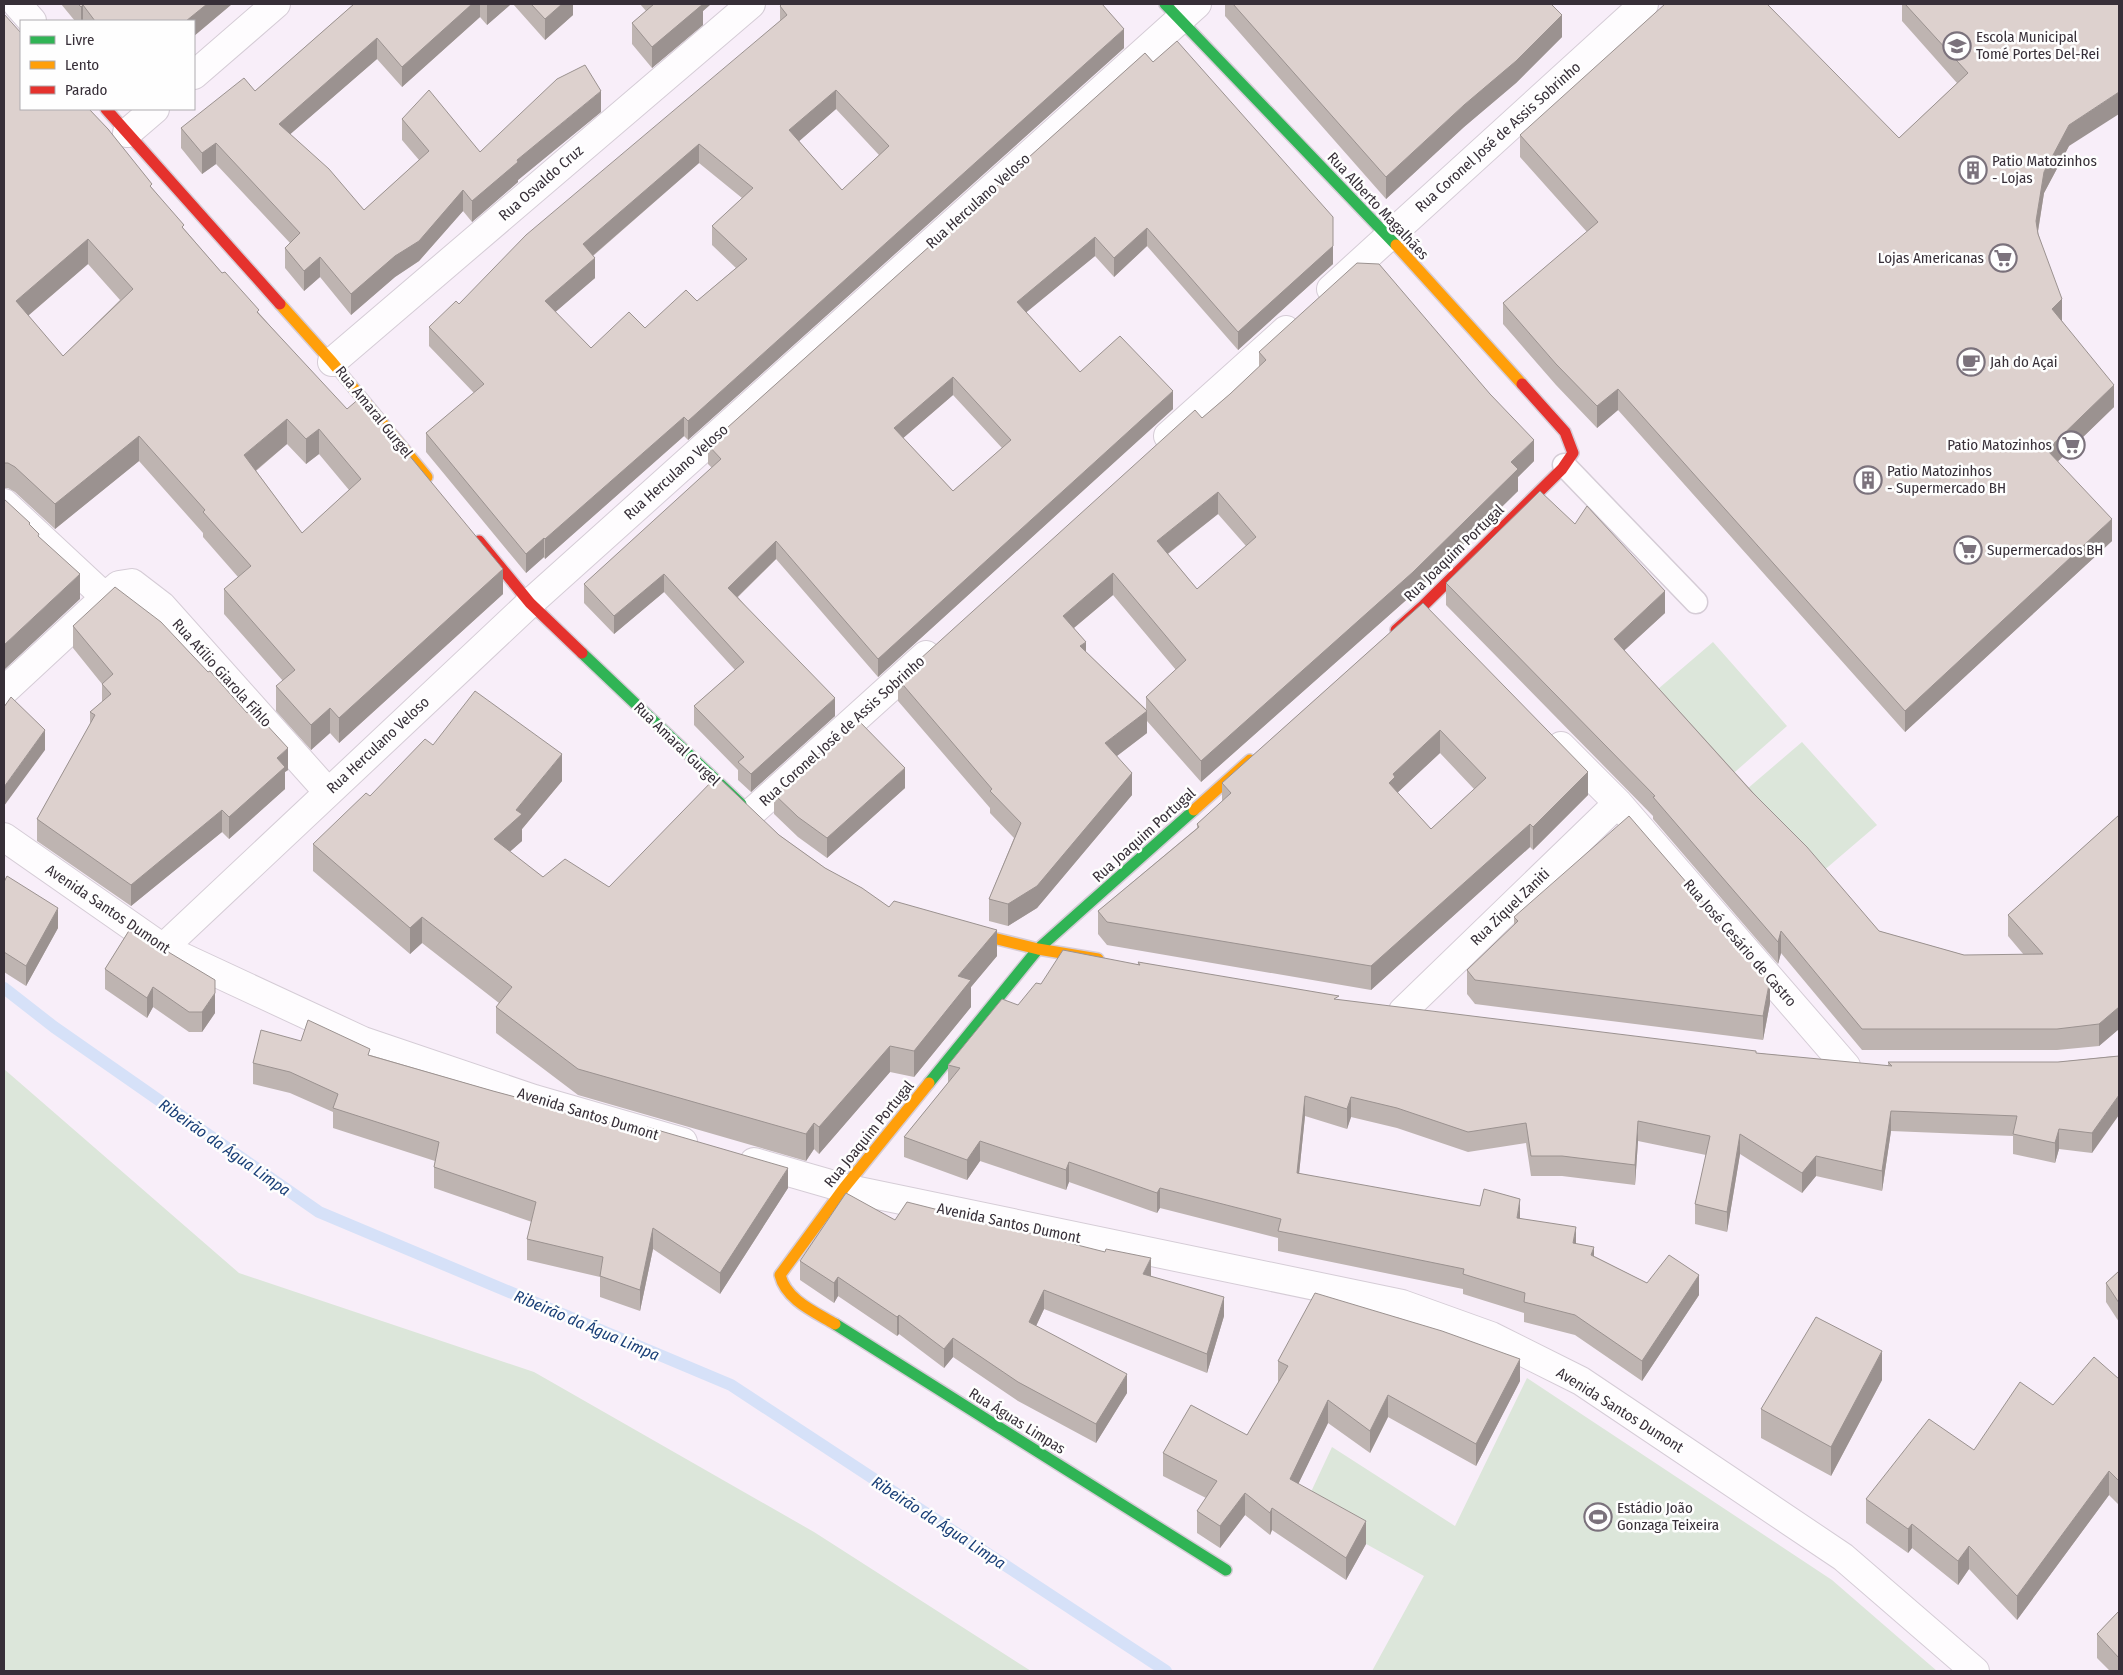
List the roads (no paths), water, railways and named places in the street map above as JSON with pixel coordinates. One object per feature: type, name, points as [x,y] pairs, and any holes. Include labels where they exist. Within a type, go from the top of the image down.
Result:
[{"type":"street","points":[[17,4],[31,20]]},
{"type":"street","points":[[195,74],[276,4]]},
{"type":"street","name":"Rua Osvaldo Cruz","points":[[332,362],[751,4]]},
{"type":"street","name":"Rua Coronel José de Assis Sobrinho","points":[[1151,452],[1644,4]]},
{"type":"street","name":"Rua Alberto Magalhães","points":[[1181,9],[1566,432]]},
{"type":"street","name":"Rua Herculano Veloso","points":[[163,948],[530,603],[1181,9]]},
{"type":"street","name":"Rua Amaral Gurgel","points":[[107,110],[332,362],[437,490]]},
{"type":"street","points":[[126,133],[154,110]]},
{"type":"street","name":"Rua Joaquim Portugal","points":[[1387,638],[1431,612],[1564,465],[1573,453],[1566,432]]},
{"type":"street","points":[[4,502],[105,597]]},
{"type":"street","name":"Rua Amaral Gurgel","points":[[474,535],[530,603],[754,816]]},
{"type":"street","name":"Rua Atílio Giarola Fihlo","points":[[4,691],[119,585],[132,583],[162,606],[328,792]]},
{"type":"street","name":"Rua Coronel José de Assis Sobrinho","points":[[754,816],[944,639]]},
{"type":"street","name":"Rua José Cesário de Castro","points":[[1542,725],[1618,803],[1843,1065]]},
{"type":"street","name":"Rua Joaquim Portugal","points":[[792,1298],[782,1284],[780,1276],[788,1263],[844,1188],[1038,949],[1261,751]]},
{"type":"street","name":"Rua Ziquel Zaniti","points":[[1406,1011],[1618,803]]},
{"type":"street","name":"Avenida Santos Dumont","points":[[4,837],[163,948],[363,1041],[534,1099],[703,1148]]},
{"type":"street","points":[[951,927],[1038,949],[1105,960]]},
{"type":"street","name":"Avenida Santos Dumont","points":[[731,1156],[844,1188],[1402,1304],[1491,1336],[1581,1381],[1843,1557],[1975,1671]]},
{"type":"street","name":"Rua Águas Limpas","points":[[792,1298],[1226,1570]]},
{"type":"lane","points":[[1564,465],[1696,602]]},
{"type":"waterway","name":"Ribeirão da Água Limpa","points":[[4,988],[54,1027],[319,1212],[731,1385],[1166,1671]]},
{"type":"place","name":"Escola Municipal Tomé Portes Del-Rei","points":[[1957,46]]},
{"type":"place","name":"Patio Matozinhos - Lojas","points":[[1973,170]]},
{"type":"place","name":"Lojas Americanas","points":[[2003,258]]},
{"type":"place","name":"Jah do Açai","points":[[1971,362]]},
{"type":"place","name":"Patio Matozinhos","points":[[2071,445]]},
{"type":"place","name":"Patio Matozinhos - Supermercado BH","points":[[1868,480]]},
{"type":"place","name":"Supermercados BH","points":[[1968,550]]},
{"type":"place","name":"Estádio João Gonzaga Teixeira","points":[[1598,1517]]}]
